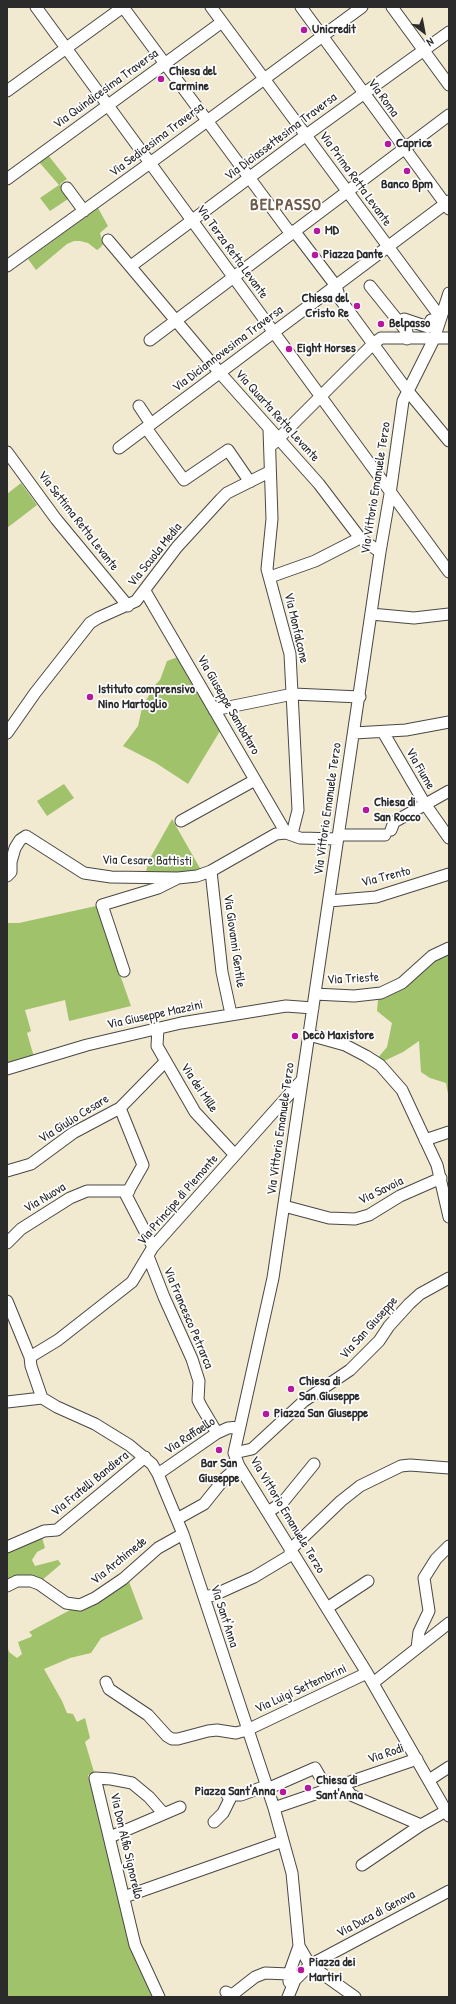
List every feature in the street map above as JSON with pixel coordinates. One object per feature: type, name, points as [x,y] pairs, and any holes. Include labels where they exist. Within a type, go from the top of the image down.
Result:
[{"type":"street","name":"Via Terza Retta Levante","points":[[36,7],[390,494],[449,572]]},
{"type":"street","points":[[7,90],[123,7],[290,233],[336,286],[340,299],[407,390],[449,441]]},
{"type":"street","name":"Via Prima Retta Levante","points":[[211,7],[436,316]]},
{"type":"street","name":"Via Roma","points":[[301,7],[363,94],[448,205]]},
{"type":"street","name":"Via Sedicesima Traversa","points":[[7,266],[362,7]]},
{"type":"street","points":[[392,7],[449,85]]},
{"type":"street","name":"Via Quindicesima Traversa","points":[[7,179],[222,22]]},
{"type":"street","name":"Via Diciassettesima Traversa","points":[[131,266],[305,136],[449,32]]},
{"type":"street","points":[[150,340],[290,233],[306,223],[449,115]]},
{"type":"street","points":[[66,188],[84,211]]},
{"type":"street","name":"Via Diciannovesima Traversa","points":[[119,448],[387,247],[448,205]]},
{"type":"street","name":"Via Quarta Retta Levante","points":[[108,240],[220,373],[319,484],[360,538],[380,552]]},
{"type":"street","points":[[370,286],[407,332],[406,339]]},
{"type":"street","name":"Via Vittorio Emanuele Terzo","points":[[448,1813],[367,1673],[239,1466],[234,1453],[271,1285],[284,1206],[403,401],[407,390],[434,339],[436,316],[449,293]]},
{"type":"street","points":[[398,322],[404,319],[428,327],[436,316]]},
{"type":"street","points":[[268,448],[373,344],[381,338],[448,339]]},
{"type":"street","points":[[139,406],[149,426],[184,480],[228,450],[250,482]]},
{"type":"street","name":"Via Monfalcone","points":[[269,429],[268,448],[272,519],[267,560],[290,654],[293,694],[298,810],[289,834]]},
{"type":"street","name":"Via Settima Retta Levante","points":[[7,452],[56,519],[128,606]]},
{"type":"street","name":"Via Scuola Media","points":[[7,733],[80,633],[98,618],[128,606],[136,601],[177,547],[220,499],[227,493],[270,472]]},
{"type":"street","points":[[270,577],[316,560],[360,538]]},
{"type":"street","name":"Via Giuseppe Sambataro","points":[[145,591],[255,780],[289,834]]},
{"type":"street","points":[[371,614],[414,618],[449,614]]},
{"type":"street","points":[[214,710],[293,694],[360,697]]},
{"type":"street","points":[[354,733],[406,730],[449,722]]},
{"type":"street","name":"Via Fiume","points":[[383,732],[425,804],[449,838]]},
{"type":"street","points":[[181,821],[255,780]]},
{"type":"street","points":[[289,834],[300,838],[388,833],[394,822],[449,791]]},
{"type":"street","name":"Via Cesare Battisti","points":[[7,876],[11,872],[11,862],[15,848],[20,840],[26,836],[84,873],[111,877],[178,878],[197,876],[211,872],[276,834],[289,834]]},
{"type":"street","name":"Via Giovanni Gentile","points":[[211,872],[222,972],[230,1014]]},
{"type":"street","name":"Via Trento","points":[[329,901],[376,897],[449,874]]},
{"type":"street","points":[[124,971],[102,906],[158,888],[178,878]]},
{"type":"street","name":"Via Trieste","points":[[315,994],[354,996],[381,993],[402,983],[432,956],[449,948]]},
{"type":"street","name":"Via Giuseppe Mazzini","points":[[7,1070],[87,1045],[158,1028],[230,1014],[286,1006],[313,1008]]},
{"type":"street","name":"Via dei Mille","points":[[158,1028],[157,1046],[195,1112],[235,1155]]},
{"type":"street","points":[[309,1035],[345,1045],[380,1064],[402,1090],[441,1178],[449,1217]]},
{"type":"street","name":"Via Giulio Cesare","points":[[7,1171],[31,1164],[73,1133],[120,1108],[165,1062]]},
{"type":"street","name":"Via Principe di Piemonte","points":[[30,1357],[58,1340],[132,1282],[150,1252],[302,1080]]},
{"type":"street","points":[[120,1108],[143,1165],[128,1191]]},
{"type":"street","points":[[425,1140],[449,1132]]},
{"type":"street","name":"Via Savoia","points":[[284,1206],[329,1218],[355,1219],[369,1215],[400,1196],[441,1178]]},
{"type":"street","name":"Via Nuova","points":[[7,1243],[21,1229],[70,1198],[87,1191],[128,1191]]},
{"type":"street","name":"Via Francesco Petrarca","points":[[128,1191],[126,1196],[150,1252],[164,1297],[192,1359],[199,1381],[198,1400],[217,1433]]},
{"type":"street","name":"Via San Giuseppe","points":[[234,1453],[252,1449],[304,1401],[350,1370],[379,1342],[389,1326],[409,1304],[420,1294],[449,1278]]},
{"type":"street","points":[[7,1301],[30,1357],[31,1366],[42,1398],[7,1402]]},
{"type":"street","name":"Via Sant'Anna","points":[[42,1398],[57,1407],[95,1424],[145,1457],[152,1464],[158,1474],[183,1534],[266,1788],[274,1808],[292,1873],[299,1946]]},
{"type":"street","name":"Via Raffaello","points":[[158,1474],[217,1433],[228,1428],[239,1427]]},
{"type":"street","name":"Via Fratelli Bandiera","points":[[7,1547],[44,1532],[56,1530],[145,1457]]},
{"type":"street","points":[[268,1512],[283,1502],[314,1464]]},
{"type":"street","points":[[204,1597],[214,1595],[254,1577],[289,1556],[291,1549],[341,1501],[360,1486],[401,1466],[410,1465],[449,1468]]},
{"type":"street","points":[[177,1519],[204,1504],[224,1479],[239,1466]]},
{"type":"street","name":"Via Archimede","points":[[7,1586],[17,1581],[31,1581],[39,1584],[66,1603],[80,1605],[95,1598],[123,1579],[158,1548],[183,1534]]},
{"type":"street","points":[[417,1648],[419,1632],[428,1611],[424,1578],[436,1559],[449,1546]]},
{"type":"street","points":[[327,1608],[368,1581]]},
{"type":"street","points":[[373,1683],[449,1624]]},
{"type":"street","name":"Via Luigi Settembrini","points":[[247,1730],[367,1673]]},
{"type":"street","points":[[106,1682],[109,1689],[148,1715],[172,1739],[208,1731],[217,1730],[236,1733],[247,1730]]},
{"type":"street","name":"Via Rodi","points":[[274,1808],[417,1759]]},
{"type":"street","points":[[430,1782],[449,1767]]},
{"type":"street","points":[[214,1822],[223,1813],[230,1795],[240,1796],[266,1788],[315,1768],[327,1789]]},
{"type":"street","points":[[430,1782],[449,1771]]},
{"type":"street","name":"Via Don Alfio Signorello","points":[[159,1997],[135,1945],[95,1778],[111,1778],[132,1784],[149,1797],[164,1814]]},
{"type":"street","points":[[343,1784],[351,1795],[421,1825]]},
{"type":"street","points":[[110,1837],[180,1807]]},
{"type":"street","points":[[362,1864],[421,1825],[448,1813]]},
{"type":"street","points":[[124,1898],[283,1841]]},
{"type":"street","name":"Via Duca di Genova","points":[[288,1996],[295,1980],[314,1965],[449,1891]]},
{"type":"street","points":[[299,1946],[314,1965],[356,1997]]},
{"type":"street","points":[[288,1996],[289,1974],[299,1946]]},
{"type":"street","points":[[226,1992],[232,1995],[255,1977],[265,1973],[289,1974]]},
{"type":"green space","points":[[48,155],[67,179],[60,184],[68,199],[50,211],[40,198],[59,185],[39,162]]},
{"type":"green space","points":[[98,208],[108,226],[100,233],[103,244],[101,247],[97,250],[88,243],[74,241],[67,244],[36,270],[28,259]]},
{"type":"green space","points":[[21,483],[37,505],[7,528],[7,494]]},
{"type":"green space","points":[[178,657],[220,731],[188,784],[156,763],[123,746],[138,726],[142,708],[154,686],[160,680],[167,661]]},
{"type":"green space","points":[[64,784],[74,798],[47,816],[37,801]]},
{"type":"green space","points":[[172,819],[201,870],[183,873],[146,872],[149,860]]},
{"type":"green space","points":[[96,906],[131,1006],[69,1021],[65,1000],[25,1010],[31,1031],[27,1033],[34,1057],[7,1067],[7,923],[19,923]]},
{"type":"green space","points":[[449,954],[449,1099],[446,1083],[430,1078],[421,1072],[419,1041],[403,1052],[382,1062],[377,1059],[387,1047],[392,1023],[377,1011],[378,1000],[403,989],[431,963]]},
{"type":"green space","points":[[41,1534],[45,1548],[37,1552],[32,1560],[35,1566],[58,1560],[61,1564],[41,1581],[7,1581],[7,1550]]},
{"type":"green space","points":[[128,1579],[143,1619],[101,1638],[91,1653],[70,1658],[44,1669],[67,1713],[73,1714],[77,1722],[85,1718],[90,1738],[85,1742],[94,1772],[88,1775],[131,1946],[152,1997],[7,1997],[7,1645],[9,1652],[17,1658],[22,1654],[18,1642],[31,1637],[32,1635],[29,1632]]},
{"type":"place","name":"Unicredit","points":[[304,30]]},
{"type":"place","name":"Chiesa del Carmine","points":[[161,79]]},
{"type":"place","name":"Caprice","points":[[388,144]]},
{"type":"place","name":"Banco Bpm","points":[[407,171]]},
{"type":"place","name":"MD","points":[[317,231]]},
{"type":"place","name":"Piazza Dante","points":[[315,255]]},
{"type":"place","name":"Chiesa del Cristo Re","points":[[357,306]]},
{"type":"place","name":"Belpasso","points":[[381,324]]},
{"type":"place","name":"Eight Horses","points":[[289,349]]},
{"type":"place","name":"Istituto comprensivo Nino Martoglio","points":[[90,697]]},
{"type":"place","name":"Chiesa di San Rocco","points":[[366,810]]},
{"type":"place","name":"Decò Maxistore","points":[[295,1036]]},
{"type":"place","name":"Chiesa di San Giuseppe","points":[[291,1389]]},
{"type":"place","name":"Piazza San Giuseppe","points":[[266,1414]]},
{"type":"place","name":"Bar San Giuseppe","points":[[219,1450]]},
{"type":"place","name":"Chiesa di Sant'Anna","points":[[308,1788]]},
{"type":"place","name":"Piazza Sant'Anna","points":[[283,1792]]},
{"type":"place","name":"Piazza dei Martiri","points":[[301,1970]]},
{"type":"district","name":"BELPASSO","points":[[286,205]]}]
